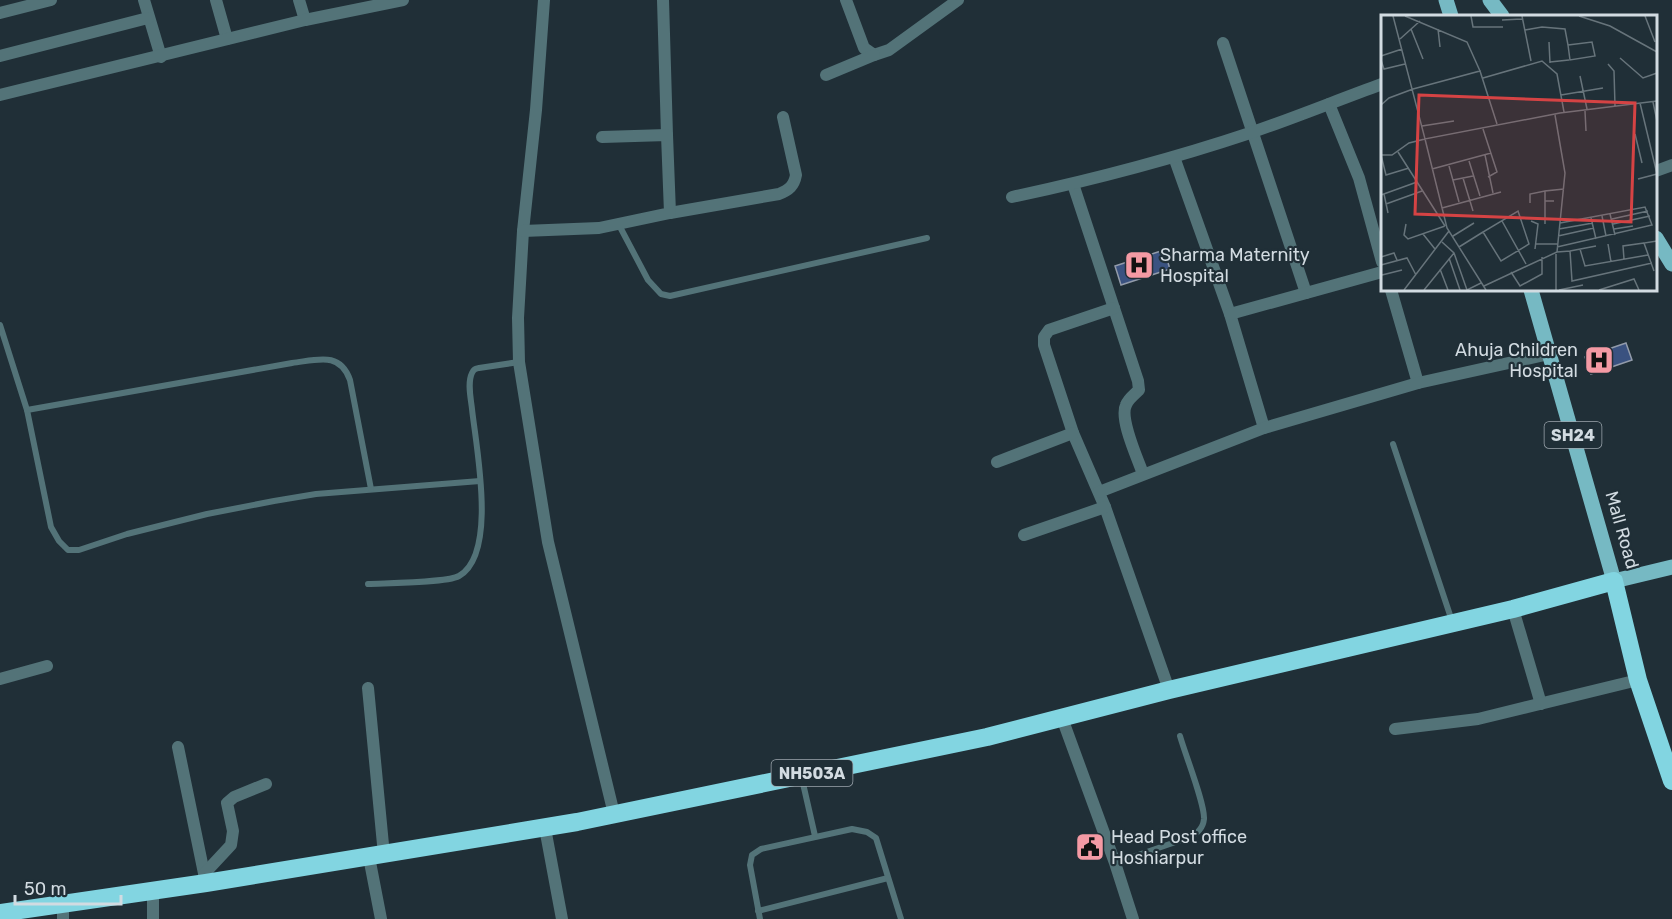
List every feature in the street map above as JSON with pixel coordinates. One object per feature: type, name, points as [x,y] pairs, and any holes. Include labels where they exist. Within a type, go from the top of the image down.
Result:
[{"type":"highway","name":"NH503A","points":[[0,913],[63,911],[205,878],[377,856],[614,814],[987,737],[1168,690],[1513,609],[1614,581]]},
{"type":"highway","name":"Mall Road","points":[[1614,581],[1638,680],[1672,781]]},
{"type":"main road","points":[[1446,0],[1451,15]]},
{"type":"main road","points":[[1490,0],[1501,15]]},
{"type":"main road","points":[[1663,242],[1672,264]]},
{"type":"main road","name":"Mall Road","points":[[1531,291],[1614,581]]},
{"type":"main road","points":[[1614,581],[1672,567]]},
{"type":"street","points":[[0,13],[51,0]]},
{"type":"street","points":[[144,0],[161,57]]},
{"type":"street","points":[[216,0],[226,39]]},
{"type":"street","points":[[299,0],[305,20]]},
{"type":"street","points":[[0,95],[305,20],[403,0]]},
{"type":"street","points":[[544,0],[536,110],[523,231],[518,318],[519,362],[548,542],[614,814]]},
{"type":"street","points":[[663,0],[670,213]]},
{"type":"street","points":[[846,0],[864,48],[874,55]]},
{"type":"street","points":[[826,75],[889,50],[958,0]]},
{"type":"street","points":[[0,56],[148,18]]},
{"type":"street","points":[[1223,44],[1306,292]]},
{"type":"street","points":[[1012,197],[1073,184],[1174,157],[1381,85]]},
{"type":"street","points":[[1329,104],[1359,178],[1381,255]]},
{"type":"street","points":[[523,231],[619,225],[670,213],[779,194],[795,184],[796,175],[783,117]]},
{"type":"street","points":[[602,137],[667,135]]},
{"type":"street","points":[[1174,157],[1230,314],[1264,428]]},
{"type":"street","points":[[1657,171],[1672,165]]},
{"type":"street","points":[[1073,184],[1138,381],[1139,390],[1126,404],[1124,413],[1126,426],[1143,474]]},
{"type":"street","points":[[1230,314],[1381,273]]},
{"type":"street","points":[[1390,291],[1418,383]]},
{"type":"street","points":[[1114,308],[1049,330],[1044,337],[1044,345],[1073,433],[1105,507],[1168,690]]},
{"type":"street","points":[[1099,492],[1264,428],[1418,383],[1549,354]]},
{"type":"street","points":[[997,462],[1073,433]]},
{"type":"street","points":[[1024,536],[1105,507]]},
{"type":"street","points":[[1513,609],[1542,704]]},
{"type":"street","points":[[0,679],[47,666]]},
{"type":"street","points":[[1395,729],[1478,719],[1638,680]]},
{"type":"street","points":[[368,688],[381,919]]},
{"type":"street","points":[[1062,718],[1133,919]]},
{"type":"street","points":[[178,747],[205,878]]},
{"type":"street","points":[[205,878],[231,845],[233,831],[227,803],[234,797],[266,784]]},
{"type":"street","points":[[545,828],[562,919]]},
{"type":"street","points":[[153,891],[153,919]]},
{"type":"lane","points":[[619,225],[648,280],[661,294],[670,296],[927,238]]},
{"type":"lane","points":[[0,325],[27,410],[51,527],[59,541],[68,550],[79,550],[127,534],[218,512],[316,494],[480,481]]},
{"type":"lane","points":[[27,410],[292,363],[333,360],[342,365],[350,380],[371,489]]},
{"type":"lane","points":[[368,584],[441,580],[456,578],[465,572],[479,542],[482,529],[482,502],[471,375],[473,370],[479,368],[519,362]]},
{"type":"lane","points":[[1393,444],[1452,622]]},
{"type":"lane","points":[[1115,863],[1199,832],[1203,824],[1203,811],[1180,736]]},
{"type":"lane","points":[[801,775],[815,836]]},
{"type":"lane","points":[[760,919],[750,865],[752,855],[761,849],[852,829],[867,832],[876,838],[901,919]]},
{"type":"lane","points":[[758,911],[888,878]]},
{"type":"building","points":[[1164,250],[1170,269],[1121,285],[1115,266]]},
{"type":"building","points":[[1626,343],[1632,360],[1591,374],[1585,357]]},
{"type":"place","name":"Sharma Maternity Hospital","points":[[1139,265]]},
{"type":"place","name":"Ahuja Children Hospital","points":[[1599,360]]},
{"type":"place","name":"Head Post office Hoshiarpur","points":[[1090,847]]}]
